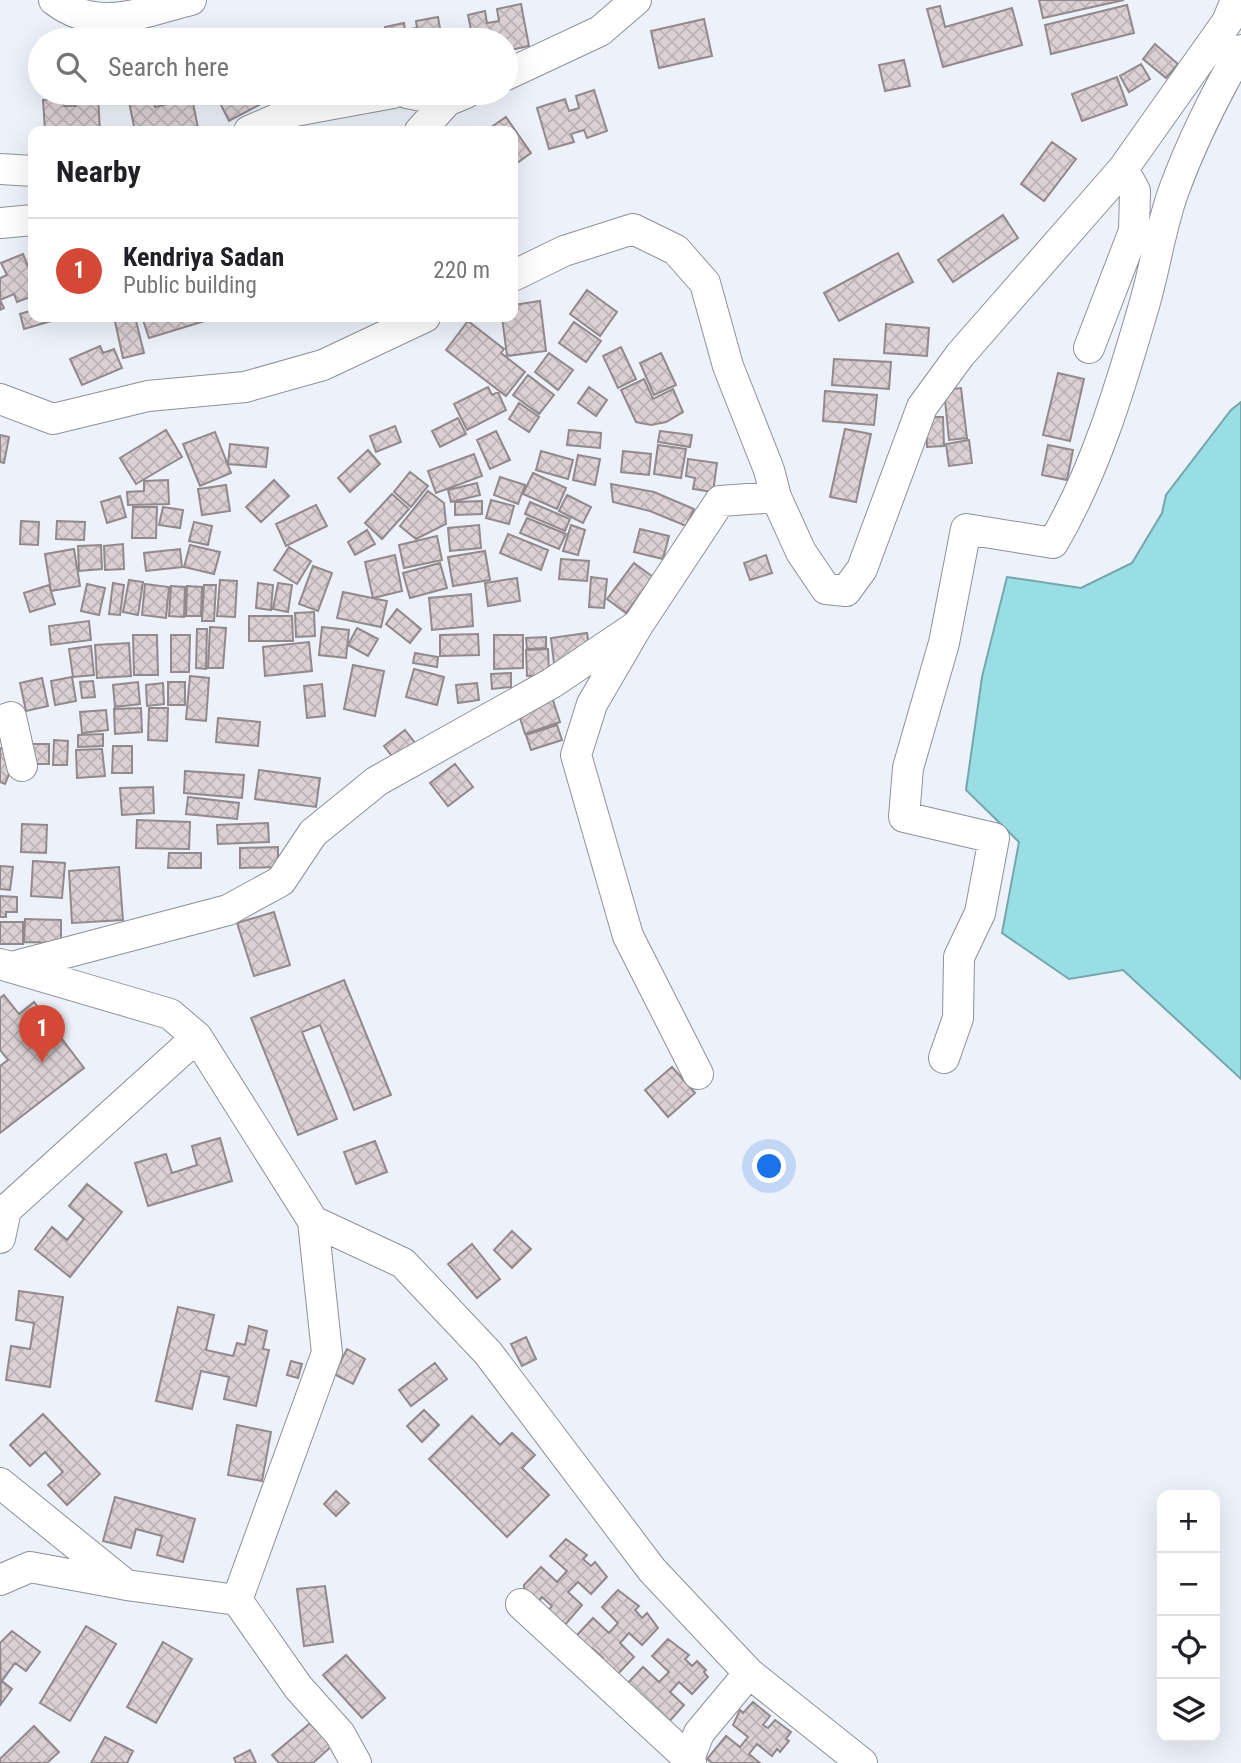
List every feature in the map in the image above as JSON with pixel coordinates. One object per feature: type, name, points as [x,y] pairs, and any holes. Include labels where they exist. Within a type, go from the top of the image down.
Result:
[{"type":"street","points":[[54,0],[71,13],[91,19],[124,17],[191,0]]},
{"type":"street","points":[[518,70],[600,32],[636,0]]},
{"type":"street","points":[[518,274],[564,251],[633,229],[676,250],[705,284],[728,366],[769,470],[776,497],[802,552],[826,589],[846,590],[862,569],[922,407],[960,355],[1123,169],[1227,22],[1236,0]]},
{"type":"street","points":[[944,1058],[958,1018],[959,957],[980,913],[993,838],[904,817],[908,768],[944,643],[966,529],[1053,543],[1066,520],[1104,431],[1144,308],[1173,192],[1210,104],[1241,50]]},
{"type":"street","points":[[260,126],[295,111],[328,105]]},
{"type":"street","points":[[425,126],[448,105]]},
{"type":"street","points":[[0,169],[28,171]]},
{"type":"street","points":[[1089,348],[1134,231],[1135,191],[1123,169]]},
{"type":"street","points":[[0,223],[28,220]]},
{"type":"street","points":[[0,399],[53,419],[148,396],[245,387],[323,365],[414,322]]},
{"type":"street","points":[[698,1074],[628,936],[576,755],[593,704],[638,625],[720,501],[776,497]]},
{"type":"street","points":[[6,966],[228,910],[281,881],[313,833],[377,781],[552,683],[638,625]]},
{"type":"street","points":[[0,721],[10,717],[22,766]]},
{"type":"street","points":[[6,966],[170,1014],[197,1037],[313,1221],[327,1353],[237,1600]]},
{"type":"street","points":[[2,1219],[197,1037]]},
{"type":"street","points":[[313,1221],[403,1263],[488,1353],[652,1570],[749,1673],[862,1763]]},
{"type":"street","points":[[0,1483],[126,1585]]},
{"type":"street","points":[[0,1580],[30,1567],[126,1585],[237,1600],[298,1687],[340,1734],[356,1763]]},
{"type":"street","points":[[521,1604],[690,1761],[699,1733],[749,1673]]},
{"type":"water","points":[[1241,402],[1241,1079],[1123,970],[1069,979],[1002,933],[1019,842],[966,790],[982,677],[1007,577],[1081,588],[1132,563],[1162,513],[1166,495],[1231,410]]},
{"type":"building","points":[[1039,0],[1124,0],[1043,18]]},
{"type":"building","points":[[521,4],[529,46],[518,48],[518,28],[471,28],[468,15],[485,11],[487,23],[499,21],[497,9]]},
{"type":"building","points":[[1127,5],[1134,33],[1051,54],[1045,25]]},
{"type":"building","points":[[940,6],[945,27],[1012,8],[1022,45],[943,67],[927,9]]},
{"type":"building","points":[[438,17],[440,28],[417,28],[416,21]]},
{"type":"building","points":[[704,19],[712,56],[659,68],[651,31]]},
{"type":"building","points":[[404,23],[405,28],[385,28],[385,27]]},
{"type":"building","points":[[1155,44],[1178,64],[1166,78],[1143,59]]},
{"type":"building","points":[[904,60],[910,86],[885,91],[879,65]]},
{"type":"building","points":[[1141,64],[1150,79],[1129,92],[1120,76]]},
{"type":"building","points":[[1117,77],[1127,105],[1082,121],[1072,94]]},
{"type":"building","points":[[594,90],[607,131],[587,138],[584,130],[571,134],[574,142],[549,149],[537,108],[565,99],[569,111],[579,108],[576,96]]},
{"type":"building","points":[[43,105],[98,105],[100,126],[45,126]]},
{"type":"building","points":[[130,105],[193,105],[198,126],[134,126]]},
{"type":"building","points":[[221,105],[259,105],[229,121]]},
{"type":"building","points":[[506,117],[512,126],[493,126]]},
{"type":"building","points":[[518,134],[531,153],[518,162]]},
{"type":"building","points":[[1052,142],[1076,159],[1044,201],[1021,184]]},
{"type":"building","points":[[1003,215],[1018,238],[953,282],[938,260]]},
{"type":"building","points":[[898,253],[913,282],[839,321],[824,293]]},
{"type":"building","points":[[23,254],[28,266],[28,298],[17,302],[14,294],[0,300],[0,278],[7,275],[1,263]]},
{"type":"building","points":[[587,290],[617,312],[600,336],[570,314]]},
{"type":"building","points":[[540,301],[546,351],[507,356],[503,322],[518,322],[518,304]]},
{"type":"building","points":[[28,312],[28,322],[48,322],[24,329],[20,314]]},
{"type":"building","points":[[115,322],[136,322],[144,353],[123,358]]},
{"type":"building","points":[[144,322],[201,322],[149,338]]},
{"type":"building","points":[[469,322],[504,349],[501,353],[525,372],[506,396],[446,350]]},
{"type":"building","points":[[574,322],[601,341],[586,362],[559,343]]},
{"type":"building","points":[[886,324],[929,328],[927,356],[884,353]]},
{"type":"building","points":[[100,346],[103,353],[114,349],[122,368],[82,385],[70,359]]},
{"type":"building","points":[[621,347],[636,379],[618,388],[603,356]]},
{"type":"building","points":[[549,353],[573,370],[558,390],[535,372]]},
{"type":"building","points":[[661,353],[676,385],[654,395],[640,363]]},
{"type":"building","points":[[834,359],[891,362],[889,389],[832,385]]},
{"type":"building","points":[[1058,373],[1084,379],[1070,441],[1043,435]]},
{"type":"building","points":[[528,375],[554,395],[539,414],[513,395]]},
{"type":"building","points":[[644,379],[653,399],[673,389],[683,412],[666,422],[651,425],[636,422],[621,390]]},
{"type":"building","points":[[488,387],[492,395],[498,392],[506,410],[467,430],[454,404]]},
{"type":"building","points":[[589,387],[607,400],[596,416],[578,403]]},
{"type":"building","points":[[961,388],[967,438],[949,440],[944,390]]},
{"type":"building","points":[[825,391],[877,395],[874,425],[823,421]]},
{"type":"building","points":[[519,403],[539,417],[529,432],[509,419]]},
{"type":"building","points":[[926,417],[943,417],[944,446],[927,447]]},
{"type":"building","points":[[458,418],[466,434],[440,447],[432,431]]},
{"type":"building","points":[[395,426],[401,442],[376,452],[370,436]]},
{"type":"building","points":[[845,429],[871,434],[856,502],[830,497]]},
{"type":"building","points":[[166,430],[182,457],[136,484],[120,458]]},
{"type":"building","points":[[569,430],[601,433],[600,448],[567,445]]},
{"type":"building","points":[[496,431],[510,460],[490,469],[477,440]]},
{"type":"building","points":[[660,431],[692,435],[690,447],[658,442]]},
{"type":"building","points":[[215,432],[231,473],[200,486],[183,444]]},
{"type":"building","points":[[0,435],[9,437],[4,463],[0,462]]},
{"type":"building","points":[[969,440],[972,463],[949,466],[946,444]]},
{"type":"building","points":[[230,444],[268,448],[266,467],[228,464]]},
{"type":"building","points":[[658,445],[686,449],[681,478],[654,474]]},
{"type":"building","points":[[1048,445],[1073,450],[1067,480],[1042,475]]},
{"type":"building","points":[[368,450],[380,464],[350,492],[338,478]]},
{"type":"building","points":[[541,451],[573,460],[568,479],[536,470]]},
{"type":"building","points":[[623,451],[651,454],[649,475],[621,472]]},
{"type":"building","points":[[474,454],[482,476],[436,493],[428,471]]},
{"type":"building","points":[[578,455],[600,459],[595,485],[573,480]]},
{"type":"building","points":[[688,459],[717,463],[713,492],[693,489],[695,478],[686,476]]},
{"type":"building","points":[[410,472],[428,486],[411,507],[394,492]]},
{"type":"building","points":[[533,473],[566,488],[557,509],[523,494]]},
{"type":"building","points":[[500,477],[525,485],[518,504],[494,495]]},
{"type":"building","points":[[168,480],[169,504],[128,505],[127,492],[144,491],[144,481]]},
{"type":"building","points":[[274,480],[289,496],[261,522],[246,507]]},
{"type":"building","points":[[477,483],[480,495],[451,502],[448,490]]},
{"type":"building","points":[[611,484],[654,492],[694,509],[686,526],[650,511],[613,502]]},
{"type":"building","points":[[226,485],[230,511],[202,515],[198,489]]},
{"type":"building","points":[[428,491],[444,503],[446,524],[416,539],[400,526]]},
{"type":"building","points":[[392,494],[409,509],[382,539],[365,523]]},
{"type":"building","points":[[567,495],[591,507],[583,523],[559,511]]},
{"type":"building","points":[[120,496],[126,517],[107,523],[101,502]]},
{"type":"building","points":[[491,500],[514,506],[509,524],[486,518]]},
{"type":"building","points":[[482,501],[482,514],[455,515],[455,502]]},
{"type":"building","points":[[530,502],[570,519],[565,531],[525,514]]},
{"type":"building","points":[[316,505],[327,526],[286,546],[276,524]]},
{"type":"building","points":[[133,507],[157,507],[156,538],[132,538]]},
{"type":"building","points":[[163,507],[183,510],[180,528],[159,525]]},
{"type":"building","points":[[527,518],[566,534],[559,549],[520,533]]},
{"type":"building","points":[[21,521],[39,522],[38,545],[20,544]]},
{"type":"building","points":[[57,521],[85,522],[84,540],[56,539]]},
{"type":"building","points":[[194,522],[212,526],[208,545],[189,541]]},
{"type":"building","points":[[479,525],[481,548],[450,551],[448,528]]},
{"type":"building","points":[[571,525],[585,530],[578,555],[563,551]]},
{"type":"building","points":[[640,529],[669,536],[663,559],[634,552]]},
{"type":"building","points":[[367,530],[375,544],[355,555],[348,542]]},
{"type":"building","points":[[508,534],[548,550],[541,570],[500,553]]},
{"type":"building","points":[[437,536],[442,560],[404,568],[399,545]]},
{"type":"building","points":[[123,544],[124,569],[105,570],[104,546]]},
{"type":"building","points":[[101,545],[102,569],[79,571],[78,546]]},
{"type":"building","points":[[190,545],[220,552],[214,574],[184,567]]},
{"type":"building","points":[[289,547],[311,561],[297,584],[274,570]]},
{"type":"building","points":[[74,549],[80,586],[51,591],[45,554]]},
{"type":"building","points":[[180,549],[182,567],[146,571],[144,553]]},
{"type":"building","points":[[485,551],[490,580],[453,586],[448,557]]},
{"type":"building","points":[[395,555],[402,591],[373,598],[365,562]]},
{"type":"building","points":[[766,555],[772,573],[750,580],[744,563]]},
{"type":"building","points":[[561,559],[589,561],[587,581],[559,579]]},
{"type":"building","points":[[440,563],[447,588],[410,598],[403,573]]},
{"type":"building","points":[[634,563],[653,577],[626,613],[607,599]]},
{"type":"building","points":[[313,566],[332,573],[318,611],[299,604]]},
{"type":"building","points":[[591,577],[607,579],[604,608],[589,607]]},
{"type":"building","points":[[517,578],[520,601],[488,606],[485,583]]},
{"type":"building","points":[[129,580],[143,582],[138,615],[123,612]]},
{"type":"building","points":[[220,580],[237,581],[235,617],[217,616]]},
{"type":"building","points":[[113,583],[124,585],[120,615],[109,614]]},
{"type":"building","points":[[258,583],[273,585],[271,610],[256,608]]},
{"type":"building","points":[[278,583],[292,585],[288,612],[273,609]]},
{"type":"building","points":[[87,584],[105,588],[99,615],[81,611]]},
{"type":"building","points":[[145,584],[169,587],[166,618],[142,615]]},
{"type":"building","points":[[49,585],[55,604],[30,612],[24,593]]},
{"type":"building","points":[[204,585],[216,585],[214,621],[202,621]]},
{"type":"building","points":[[171,586],[185,587],[184,617],[169,616]]},
{"type":"building","points":[[187,586],[202,587],[201,616],[186,616]]},
{"type":"building","points":[[343,592],[387,601],[381,627],[337,618]]},
{"type":"building","points":[[471,594],[473,626],[432,630],[429,598]]},
{"type":"building","points":[[397,609],[421,629],[410,643],[386,624]]},
{"type":"building","points":[[314,612],[315,636],[296,637],[295,613]]},
{"type":"building","points":[[249,616],[292,616],[293,641],[249,641]]},
{"type":"building","points":[[89,621],[91,640],[51,645],[49,626]]},
{"type":"building","points":[[210,627],[226,628],[223,668],[208,668]]},
{"type":"building","points":[[322,627],[349,630],[346,658],[319,655]]},
{"type":"building","points":[[357,628],[378,639],[368,656],[348,645]]},
{"type":"building","points":[[197,629],[207,629],[206,669],[196,668]]},
{"type":"building","points":[[587,633],[590,652],[555,672],[551,638]]},
{"type":"building","points":[[478,634],[479,655],[440,656],[440,635]]},
{"type":"building","points":[[133,635],[157,635],[158,675],[134,675]]},
{"type":"building","points":[[171,635],[190,635],[189,672],[171,672]]},
{"type":"building","points":[[494,635],[523,635],[523,668],[494,669]]},
{"type":"building","points":[[546,637],[546,648],[527,649],[526,638]]},
{"type":"building","points":[[309,642],[312,671],[265,676],[263,647]]},
{"type":"building","points":[[129,643],[131,676],[97,678],[95,645]]},
{"type":"building","points":[[91,646],[94,675],[73,677],[69,649]]},
{"type":"building","points":[[548,649],[549,675],[527,676],[526,650]]},
{"type":"building","points":[[415,653],[438,657],[437,667],[413,663]]},
{"type":"building","points":[[353,665],[384,671],[375,716],[344,709]]},
{"type":"building","points":[[414,669],[444,677],[437,705],[406,697]]},
{"type":"building","points":[[511,673],[511,687],[492,689],[491,674]]},
{"type":"building","points":[[190,676],[209,678],[206,721],[186,719]]},
{"type":"building","points":[[72,677],[76,701],[55,705],[51,681]]},
{"type":"building","points":[[42,678],[48,706],[26,711],[20,683]]},
{"type":"building","points":[[93,681],[95,697],[82,698],[80,682]]},
{"type":"building","points":[[138,682],[140,704],[115,707],[113,685]]},
{"type":"building","points":[[168,682],[185,682],[185,705],[168,705]]},
{"type":"building","points":[[163,683],[164,704],[147,706],[146,685]]},
{"type":"building","points":[[477,683],[479,700],[458,703],[456,685]]},
{"type":"building","points":[[322,684],[325,716],[307,718],[304,686]]},
{"type":"building","points":[[551,694],[560,722],[525,734],[516,705]]},
{"type":"building","points":[[141,708],[142,732],[115,734],[114,709]]},
{"type":"building","points":[[149,708],[168,708],[167,741],[148,740]]},
{"type":"building","points":[[106,710],[108,730],[82,733],[80,712]]},
{"type":"building","points":[[218,718],[260,722],[258,746],[216,742]]},
{"type":"building","points":[[557,725],[562,740],[531,750],[526,735]]},
{"type":"building","points":[[405,730],[416,744],[395,760],[384,746]]},
{"type":"building","points":[[103,734],[103,746],[78,747],[78,735]]},
{"type":"building","points":[[54,740],[68,741],[67,765],[53,765]]},
{"type":"building","points":[[32,744],[49,744],[49,764],[32,764]]},
{"type":"building","points":[[113,746],[132,746],[132,773],[112,773]]},
{"type":"building","points":[[0,748],[17,755],[5,784],[0,782]]},
{"type":"building","points":[[102,749],[105,776],[77,778],[76,750]]},
{"type":"building","points":[[455,764],[473,787],[448,806],[430,783]]},
{"type":"building","points":[[259,770],[320,778],[316,807],[255,799]]},
{"type":"building","points":[[185,771],[244,775],[242,798],[184,793]]},
{"type":"building","points":[[153,787],[154,813],[122,815],[120,788]]},
{"type":"building","points":[[188,797],[239,803],[237,819],[186,814]]},
{"type":"building","points":[[137,820],[190,822],[189,849],[136,848]]},
{"type":"building","points":[[268,823],[269,842],[218,844],[217,825]]},
{"type":"building","points":[[22,824],[47,825],[46,853],[21,852]]},
{"type":"building","points":[[278,847],[278,867],[240,868],[240,848]]},
{"type":"building","points":[[169,853],[201,853],[201,868],[168,868]]},
{"type":"building","points":[[33,861],[65,863],[62,898],[31,896]]},
{"type":"building","points":[[0,866],[13,867],[10,890],[0,889]]},
{"type":"building","points":[[119,867],[123,920],[72,923],[69,871]]},
{"type":"building","points":[[0,896],[17,897],[17,912],[6,912],[6,917],[0,917]]},
{"type":"building","points":[[274,912],[290,965],[254,976],[237,923]]},
{"type":"building","points":[[25,919],[61,920],[61,943],[24,942]]},
{"type":"building","points":[[0,922],[23,922],[23,944],[0,944]]},
{"type":"building","points":[[344,980],[391,1095],[354,1110],[320,1025],[302,1032],[337,1119],[298,1135],[251,1018]]},
{"type":"building","points":[[4,995],[19,1014],[34,1002],[84,1068],[0,1133],[0,1066],[8,1060],[0,1050],[0,998]]},
{"type":"building","points":[[672,1067],[695,1093],[668,1117],[645,1090]]},
{"type":"building","points":[[220,1138],[232,1181],[148,1206],[135,1163],[166,1154],[172,1173],[197,1165],[192,1146]]},
{"type":"building","points":[[375,1141],[387,1172],[356,1184],[344,1152]]},
{"type":"building","points":[[87,1184],[122,1212],[70,1277],[35,1249],[52,1227],[67,1240],[84,1219],[69,1206]]},
{"type":"building","points":[[512,1231],[531,1249],[512,1268],[494,1250]]},
{"type":"building","points":[[472,1244],[500,1279],[477,1298],[448,1264]]},
{"type":"building","points":[[19,1291],[63,1297],[50,1387],[6,1380],[11,1346],[30,1349],[34,1323],[16,1320]]},
{"type":"building","points":[[178,1307],[214,1315],[206,1350],[233,1356],[237,1343],[245,1345],[249,1326],[267,1331],[263,1349],[269,1350],[256,1406],[224,1399],[229,1377],[201,1371],[192,1409],[156,1401]]},
{"type":"building","points":[[526,1337],[536,1359],[522,1366],[511,1344]]},
{"type":"building","points":[[347,1349],[365,1359],[353,1384],[334,1374]]},
{"type":"building","points":[[291,1361],[302,1364],[298,1378],[287,1375]]},
{"type":"building","points":[[435,1363],[447,1379],[411,1406],[399,1390]]},
{"type":"building","points":[[424,1410],[439,1425],[422,1442],[407,1426]]},
{"type":"building","points":[[43,1414],[100,1474],[67,1505],[48,1485],[63,1472],[45,1452],[30,1466],[10,1445]]},
{"type":"building","points":[[472,1416],[500,1445],[512,1433],[535,1455],[522,1468],[549,1495],[507,1537],[429,1459]]},
{"type":"building","points":[[237,1425],[271,1432],[262,1481],[228,1475]]},
{"type":"building","points":[[336,1491],[349,1503],[336,1516],[324,1504]]},
{"type":"building","points":[[115,1497],[195,1519],[183,1562],[157,1555],[162,1536],[136,1529],[131,1548],[103,1541]]},
{"type":"building","points":[[566,1539],[587,1555],[583,1559],[591,1566],[595,1562],[607,1577],[591,1594],[578,1582],[568,1592],[582,1605],[565,1625],[547,1612],[552,1606],[542,1597],[537,1603],[524,1591],[524,1585],[541,1567],[557,1582],[567,1571],[550,1556]]},
{"type":"building","points":[[325,1586],[333,1642],[304,1646],[297,1589]]},
{"type":"building","points":[[618,1590],[639,1606],[635,1610],[642,1618],[647,1613],[658,1628],[642,1645],[629,1633],[620,1643],[634,1657],[616,1676],[598,1663],[603,1658],[593,1649],[588,1654],[575,1637],[593,1618],[609,1633],[618,1623],[602,1607]]},
{"type":"building","points":[[86,1626],[116,1644],[70,1721],[40,1703]]},
{"type":"building","points":[[12,1631],[40,1652],[26,1671],[15,1663],[2,1681],[12,1689],[1,1704],[0,1643]]},
{"type":"building","points":[[668,1639],[689,1655],[685,1659],[692,1666],[697,1661],[706,1670],[704,1672],[708,1677],[692,1694],[679,1682],[670,1692],[684,1705],[666,1725],[625,1686],[643,1667],[659,1682],[669,1672],[652,1656]]},
{"type":"building","points":[[163,1642],[192,1659],[156,1723],[127,1707]]},
{"type":"building","points":[[346,1655],[385,1698],[362,1718],[323,1675]]},
{"type":"building","points":[[753,1702],[770,1716],[763,1725],[768,1728],[775,1720],[791,1732],[786,1739],[789,1741],[780,1752],[777,1749],[772,1756],[757,1744],[749,1754],[760,1763],[712,1763],[707,1759],[726,1736],[740,1747],[748,1737],[733,1725],[740,1710],[743,1713]]},
{"type":"building","points":[[314,1720],[334,1744],[313,1763],[279,1763],[272,1755]]},
{"type":"building","points":[[34,1726],[59,1752],[47,1763],[0,1763],[0,1759]]},
{"type":"building","points":[[105,1737],[133,1751],[127,1763],[91,1763]]},
{"type":"building","points":[[250,1750],[256,1763],[236,1763],[234,1758]]},
{"type":"place","name":"Kendriya Sadan","points":[[42,1063]]}]
